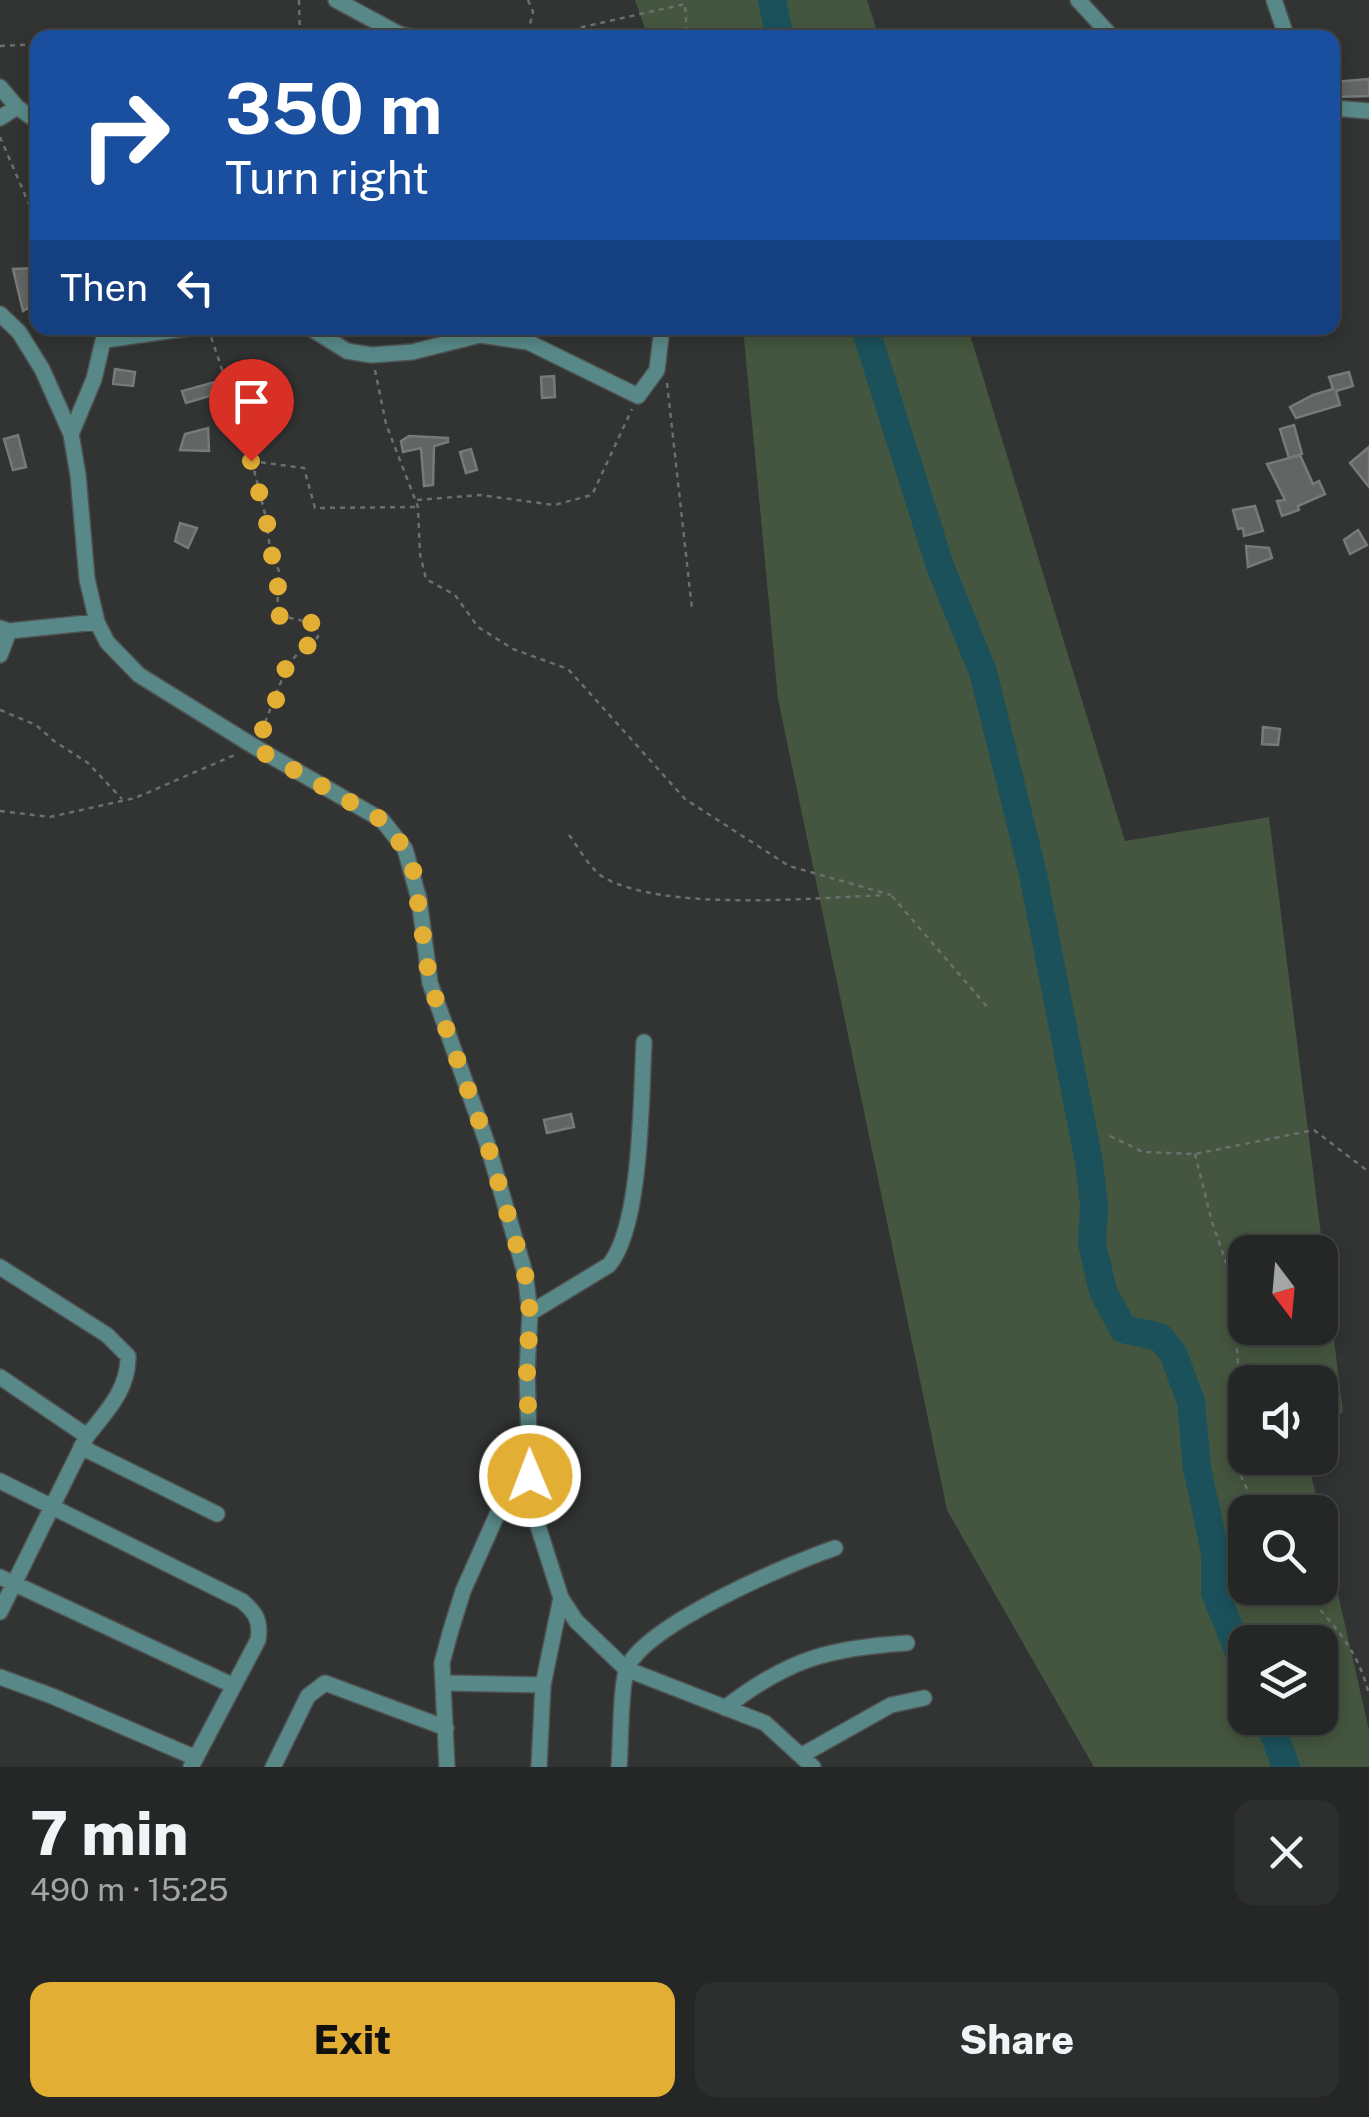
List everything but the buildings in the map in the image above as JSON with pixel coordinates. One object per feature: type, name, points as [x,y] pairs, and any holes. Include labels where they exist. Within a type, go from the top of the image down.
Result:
[{"type":"street","points":[[336,0],[392,30]]},
{"type":"street","points":[[1078,0],[1106,30]]},
{"type":"street","points":[[1274,0],[1282,30]]},
{"type":"street","points":[[0,86],[30,116]]},
{"type":"street","points":[[0,118],[17,107]]},
{"type":"street","points":[[1340,109],[1369,111]]},
{"type":"street","points":[[0,314],[19,332],[42,368],[71,434],[87,579],[97,622],[107,642],[139,675],[255,748],[382,820],[405,849],[419,898],[430,983],[514,1228],[530,1313],[530,1476],[537,1522],[561,1598],[576,1621],[626,1669],[765,1723],[808,1761],[891,1705],[924,1698]]},
{"type":"street","points":[[71,434],[94,379],[105,335]]},
{"type":"street","points":[[321,335],[347,351],[372,355],[412,352],[480,336],[528,342],[638,396],[657,370],[661,335]]},
{"type":"street","points":[[0,656],[4,629],[97,622]]},
{"type":"street","points":[[530,1313],[609,1265],[619,1254],[626,1234],[637,1150],[644,1042]]},
{"type":"street","points":[[0,1267],[107,1335],[128,1356],[125,1380],[117,1398],[84,1441],[7,1580],[0,1612]]},
{"type":"street","points":[[0,1377],[84,1441],[217,1514]]},
{"type":"street","points":[[447,1767],[442,1663],[463,1591],[500,1508],[530,1476]]},
{"type":"street","points":[[0,1481],[242,1601],[260,1626],[258,1640],[193,1763],[0,1676]]},
{"type":"street","points":[[619,1767],[626,1669],[640,1649],[722,1596],[796,1561],[836,1548]]},
{"type":"street","points":[[7,1580],[234,1686]]},
{"type":"street","points":[[539,1767],[543,1685],[561,1598]]},
{"type":"street","points":[[725,1708],[756,1683],[794,1664],[829,1652],[908,1643]]},
{"type":"street","points":[[278,1766],[308,1696],[325,1683],[446,1728]]},
{"type":"street","points":[[443,1683],[543,1685]]},
{"type":"path","points":[[298,0],[300,30]]},
{"type":"path","points":[[528,0],[533,12],[529,30]]},
{"type":"path","points":[[575,30],[685,4],[687,30]]},
{"type":"path","points":[[0,46],[30,44]]},
{"type":"path","points":[[0,137],[30,206]]},
{"type":"path","points":[[0,811],[50,817],[123,800],[255,748],[279,693],[284,671],[318,637],[317,624],[276,615],[279,571],[270,551],[267,522],[251,461],[210,335]]},
{"type":"path","points":[[372,355],[386,424],[418,507],[420,554],[426,578],[455,595],[478,626],[513,649],[568,668],[686,799],[789,866],[891,895],[989,1009]]},
{"type":"path","points":[[657,370],[666,377],[672,408],[692,610]]},
{"type":"path","points":[[415,500],[480,496],[554,505],[592,495],[638,396]]},
{"type":"path","points":[[251,461],[304,468],[315,508],[418,507]]},
{"type":"path","points":[[0,710],[36,724],[88,763],[123,800]]},
{"type":"path","points":[[569,835],[601,876],[648,894],[750,900],[891,895]]},
{"type":"path","points":[[1110,1136],[1144,1152],[1194,1154],[1314,1130],[1369,1172]]},
{"type":"path","points":[[1194,1154],[1233,1283],[1237,1365]]},
{"type":"path","points":[[1316,1605],[1341,1632],[1364,1671],[1369,1695]]},
{"type":"green space","points":[[635,0],[867,0],[877,30],[646,30]]},
{"type":"green space","points":[[744,335],[970,335],[1125,841],[1269,817],[1321,1235],[1228,1235],[1228,1345],[1335,1345],[1337,1365],[1228,1365],[1228,1475],[1311,1475],[1316,1495],[1228,1495],[1228,1605],[1338,1605],[1338,1594],[1369,1730],[1369,1767],[1094,1767],[947,1510],[778,699]]},
{"type":"green space","points":[[1338,1372],[1343,1412],[1338,1415]]},
{"type":"waterway","points":[[772,0],[778,30]]},
{"type":"waterway","points":[[867,335],[940,566],[983,672],[1033,874],[1089,1162],[1094,1205],[1092,1244],[1103,1291],[1123,1329],[1160,1337],[1173,1353],[1191,1402],[1197,1468],[1215,1552],[1215,1592],[1228,1625]]},
{"type":"waterway","points":[[1274,1735],[1286,1767]]},
{"type":"route","points":[[251,461],[267,522],[270,551],[279,571],[276,615],[317,624],[318,637],[284,671],[279,693],[255,748],[382,820],[405,849],[413,869],[430,983],[487,1143],[525,1274],[530,1313],[530,1476]]}]
